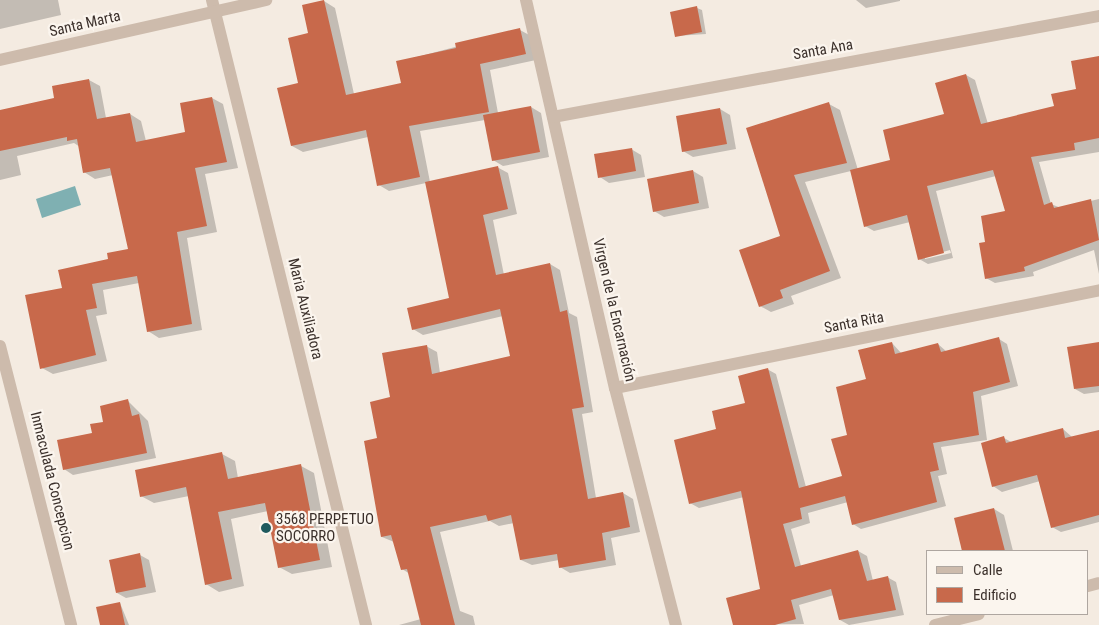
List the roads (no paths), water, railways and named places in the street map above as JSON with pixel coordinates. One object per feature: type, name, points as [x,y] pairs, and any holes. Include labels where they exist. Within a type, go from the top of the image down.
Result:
[{"type":"street","name":"Santa Marta","points":[[0,60],[213,6],[266,0]]},
{"type":"street","name":"Virgen de la Encarnación","points":[[526,0],[615,388],[676,625]]},
{"type":"street","name":"Maria Auxiliadora","points":[[213,6],[366,625]]},
{"type":"street","name":"Santa Ana","points":[[553,117],[1099,16]]},
{"type":"street","name":"Santa Rita","points":[[615,388],[1099,290]]},
{"type":"street","name":"Inmaculada Concepcion","points":[[0,346],[71,625]]},
{"type":"street","points":[[935,625],[974,615]]},
{"type":"water","points":[[75,186],[81,205],[42,218],[36,199]]},
{"type":"place","name":"3568 PERPETUO SOCORRO","points":[[266,528]]}]
